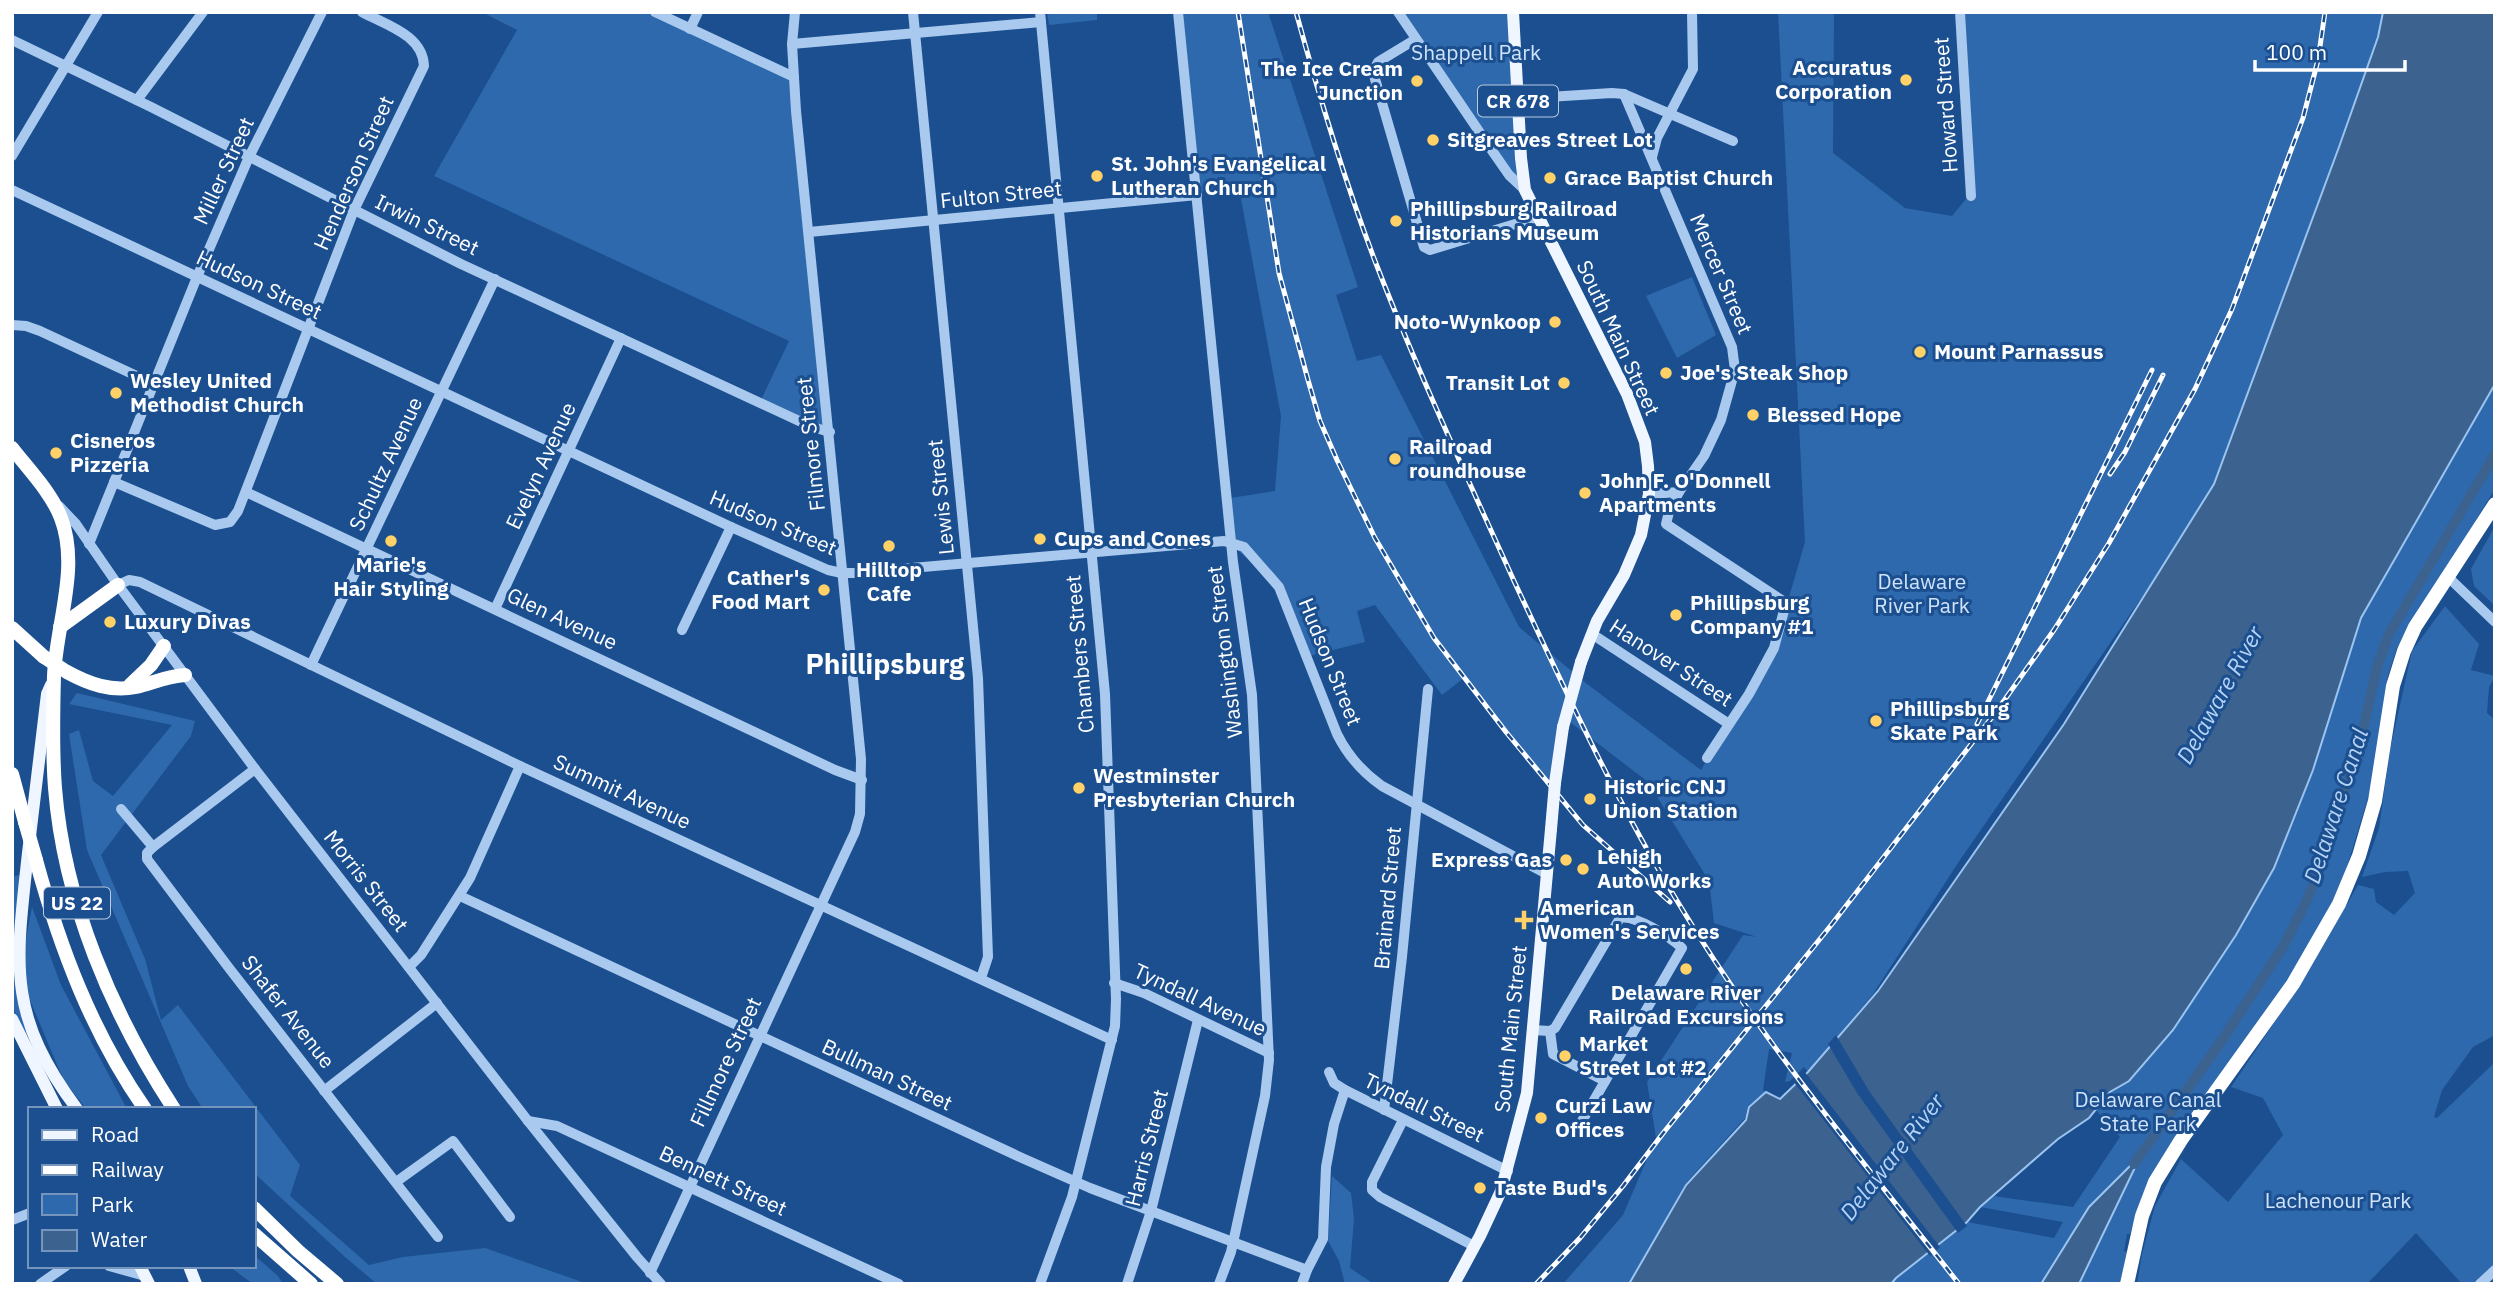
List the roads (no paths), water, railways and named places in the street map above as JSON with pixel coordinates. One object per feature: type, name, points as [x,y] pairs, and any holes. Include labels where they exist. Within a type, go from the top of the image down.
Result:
[{"type":"highway","name":"US 22","points":[[12,448],[49,496],[63,524],[67,548],[67,573],[60,627],[61,674],[52,741],[62,841],[72,884],[90,941],[115,1003],[173,1107]]},
{"type":"highway","points":[[2127,1284],[2142,1216],[2155,1182],[2292,984],[2333,918],[2364,840],[2378,791],[2397,671],[2412,633],[2495,504]]},
{"type":"highway","points":[[60,627],[118,585]]},
{"type":"highway","points":[[12,628],[61,674],[101,687],[126,688],[169,676],[185,675]]},
{"type":"highway","points":[[126,688],[151,665],[164,646]]},
{"type":"highway","name":"US 22","points":[[12,774],[32,862],[59,939],[80,991],[114,1059],[144,1107]]},
{"type":"highway","points":[[256,1210],[291,1245],[337,1284]]},
{"type":"highway","points":[[256,1236],[311,1284]]},
{"type":"main road","name":"South Main Street","points":[[1454,1284],[1501,1191],[1527,1093],[1555,783],[1563,727],[1591,634],[1642,535],[1649,494],[1645,442],[1627,394],[1525,190],[1513,12]]},
{"type":"main road","points":[[61,674],[47,694],[32,862],[18,939],[19,979],[23,1001],[40,1052],[54,1078],[76,1107]]},
{"type":"main road","points":[[12,871],[32,862]]},
{"type":"main road","points":[[12,1019],[56,1107]]},
{"type":"street","points":[[12,156],[98,12]]},
{"type":"street","points":[[137,100],[203,12]]},
{"type":"street","name":"Miller Street","points":[[89,544],[197,277],[249,157],[322,12]]},
{"type":"street","name":"Henderson Street","points":[[114,482],[220,526],[234,518],[354,210],[424,66],[421,51],[408,36],[362,12]]},
{"type":"street","points":[[655,12],[794,77]]},
{"type":"street","points":[[690,29],[698,12]]},
{"type":"street","name":"Filmore Street","points":[[795,12],[792,44],[794,77],[862,760],[858,823],[820,906]]},
{"type":"street","name":"Lewis Street","points":[[913,12],[979,687],[988,957],[981,978]]},
{"type":"street","name":"Washington Street","points":[[1178,12],[1231,542],[1252,695],[1269,1053],[1265,1097],[1231,1252],[1219,1284]]},
{"type":"street","points":[[1398,12],[1509,175],[1525,190]]},
{"type":"street","points":[[1652,157],[1657,138],[1693,69],[1692,12]]},
{"type":"street","name":"Howard Street","points":[[1959,12],[1971,196]]},
{"type":"street","points":[[792,44],[915,33],[1040,17]]},
{"type":"street","name":"Chambers Street","points":[[1040,17],[1105,694],[1115,1026],[1076,1182],[1040,1284]]},
{"type":"street","points":[[1416,39],[1378,62],[1373,72],[1424,247],[1430,250],[1538,217]]},
{"type":"street","name":"Irwin Street","points":[[12,40],[495,279],[830,432]]},
{"type":"street","points":[[1517,99],[1624,94],[1733,141]]},
{"type":"street","name":"Mercer Street","points":[[1624,94],[1732,347],[1736,365],[1714,437],[1679,492],[1666,521],[1668,527],[1786,603],[1774,648],[1730,724]]},
{"type":"street","name":"Hudson Street","points":[[12,190],[828,570],[842,573],[1231,542],[1244,547],[1279,587],[1337,734],[1352,759],[1370,778],[1547,874]]},
{"type":"street","name":"Fulton Street","points":[[808,232],[1197,195]]},
{"type":"street","name":"Schultz Avenue","points":[[311,665],[495,279]]},
{"type":"street","points":[[12,326],[26,326],[40,331],[154,384]]},
{"type":"street","name":"Evelyn Avenue","points":[[495,609],[621,338]]},
{"type":"street","name":"Glen Avenue","points":[[246,492],[835,770],[862,780]]},
{"type":"street","points":[[1649,494],[1679,492]]},
{"type":"street","name":"Morris Street","points":[[49,496],[72,520],[255,769],[528,1121],[661,1284]]},
{"type":"street","points":[[682,630],[731,527]]},
{"type":"street","points":[[2448,577],[2495,622]]},
{"type":"street","name":"Summit Avenue","points":[[118,585],[126,581],[137,581],[520,766],[1112,1040]]},
{"type":"street","name":"Hanover Street","points":[[1591,634],[1730,724]]},
{"type":"street","name":"Brainard Street","points":[[1384,1110],[1400,982],[1428,689]]},
{"type":"street","points":[[1707,758],[1730,724]]},
{"type":"street","points":[[409,967],[421,955],[470,878],[520,766]]},
{"type":"street","points":[[153,847],[255,769]]},
{"type":"street","name":"Shafer Avenue","points":[[121,809],[153,847],[147,853],[150,865],[438,1237]]},
{"type":"street","name":"Bullman Street","points":[[460,896],[1076,1182],[1307,1270]]},
{"type":"street","name":"Fillmore Street","points":[[650,1273],[820,906]]},
{"type":"street","points":[[1532,1030],[1550,1031],[1560,1021],[1620,918],[1630,917],[1682,948],[1582,1121]]},
{"type":"street","name":"Tyndall Avenue","points":[[1114,983],[1143,993],[1269,1053]]},
{"type":"street","points":[[324,1091],[437,1003]]},
{"type":"street","name":"Harris Street","points":[[1127,1284],[1151,1211],[1198,1020]]},
{"type":"street","points":[[1550,1031],[1553,1054],[1605,1081]]},
{"type":"street","name":"Tyndall Street","points":[[1329,1072],[1334,1083],[1345,1090],[1508,1171]]},
{"type":"street","points":[[1302,1284],[1323,1239],[1326,1167],[1334,1124],[1345,1090]]},
{"type":"street","points":[[1403,1120],[1373,1182],[1373,1190],[1380,1197],[1475,1246]]},
{"type":"street","name":"Bennett Street","points":[[528,1121],[557,1126],[899,1284]]},
{"type":"street","points":[[396,1182],[453,1141],[510,1217]]},
{"type":"street","points":[[40,1284],[63,1268]]},
{"type":"street","points":[[117,1268],[145,1275]]},
{"type":"street","points":[[2480,1284],[2495,1270]]},
{"type":"water","name":"Delaware River","points":[[2383,12],[2495,12],[2495,384],[2361,618],[2313,770],[2274,868],[2236,935],[2173,1030],[2129,1081],[2110,1092],[2089,1118],[2058,1139],[1980,1207],[1967,1222],[1891,1284],[1629,1284],[1686,1185],[1746,1120],[1749,1107],[1766,1092],[1780,1099],[1808,1072],[1878,991],[2064,724],[2214,484],[2339,147],[2378,37]]},
{"type":"water","points":[[2141,1155],[2079,1284],[2041,1284],[2089,1207]]},
{"type":"waterway","name":"Delaware Canal","points":[[2134,1164],[2225,1036],[2284,945],[2307,900],[2325,855],[2363,730],[2377,667],[2389,634],[2495,454]]},
{"type":"railway","points":[[1238,12],[1279,273],[1320,421],[1337,460],[1375,538],[1434,638],[1506,732],[1583,825],[1670,902]]},
{"type":"railway","points":[[1296,12],[1342,168],[1391,302],[1514,581],[1613,785],[1679,904],[1743,1003],[1813,1098],[1959,1284]]},
{"type":"railway","points":[[1536,1284],[1580,1238],[1623,1186],[1832,924],[1996,712],[2054,630],[2109,543],[2195,389],[2232,309],[2303,118],[2318,60],[2325,12]]},
{"type":"railway","points":[[1977,724],[2152,370]]},
{"type":"railway","points":[[2110,474],[2125,452],[2163,375]]},
{"type":"place","name":"Accuratus Corporation","points":[[1906,80]]},
{"type":"place","name":"The Ice Cream Junction","points":[[1417,81]]},
{"type":"place","name":"Sitgreaves Street Lot","points":[[1433,140]]},
{"type":"place","name":"St. John's Evangelical Lutheran Church","points":[[1097,176]]},
{"type":"place","name":"Grace Baptist Church","points":[[1550,178]]},
{"type":"place","name":"Phillipsburg Railroad Historians Museum","points":[[1396,221]]},
{"type":"place","name":"Noto-Wynkoop","points":[[1555,322]]},
{"type":"place","name":"Mount Parnassus","points":[[1920,352]]},
{"type":"place","name":"Joe's Steak Shop","points":[[1666,373]]},
{"type":"place","name":"Transit Lot","points":[[1564,383]]},
{"type":"place","name":"Wesley United Methodist Church","points":[[116,393]]},
{"type":"place","name":"Blessed Hope","points":[[1753,415]]},
{"type":"place","name":"Cisneros Pizzeria","points":[[56,453]]},
{"type":"place","name":"Railroad roundhouse","points":[[1395,459]]},
{"type":"place","name":"John F. O'Donnell Apartments","points":[[1585,493]]},
{"type":"place","name":"Cups and Cones","points":[[1040,539]]},
{"type":"place","name":"Marie's Hair Styling","points":[[391,541]]},
{"type":"place","name":"Hilltop Cafe","points":[[889,546]]},
{"type":"place","name":"Cather's Food Mart","points":[[824,590]]},
{"type":"place","name":"Phillipsburg Company #1","points":[[1676,615]]},
{"type":"place","name":"Luxury Divas","points":[[110,622]]},
{"type":"place","name":"Phillipsburg Skate Park","points":[[1876,721]]},
{"type":"place","name":"Westminster Presbyterian Church","points":[[1079,788]]},
{"type":"place","name":"Historic CNJ Union Station","points":[[1590,799]]},
{"type":"place","name":"Express Gas","points":[[1566,860]]},
{"type":"place","name":"Lehigh Auto Works","points":[[1583,869]]},
{"type":"place","name":"American Women's Services","points":[[1524,920]]},
{"type":"place","name":"Delaware River Railroad Excursions","points":[[1686,969]]},
{"type":"place","name":"Market Street Lot #2","points":[[1565,1056]]},
{"type":"place","name":"Curzi Law Offices","points":[[1541,1118]]},
{"type":"place","name":"Taste Bud's","points":[[1480,1188]]},
{"type":"district","name":"Phillipsburg","points":[[885,664]]},
{"type":"park label","name":"Shappell Park","points":[[1476,53]]},
{"type":"park label","name":"Delaware River Park","points":[[1922,594]]},
{"type":"park label","name":"Delaware Canal State Park","points":[[2148,1112]]},
{"type":"park label","name":"Lachenour Park","points":[[2338,1201]]}]
